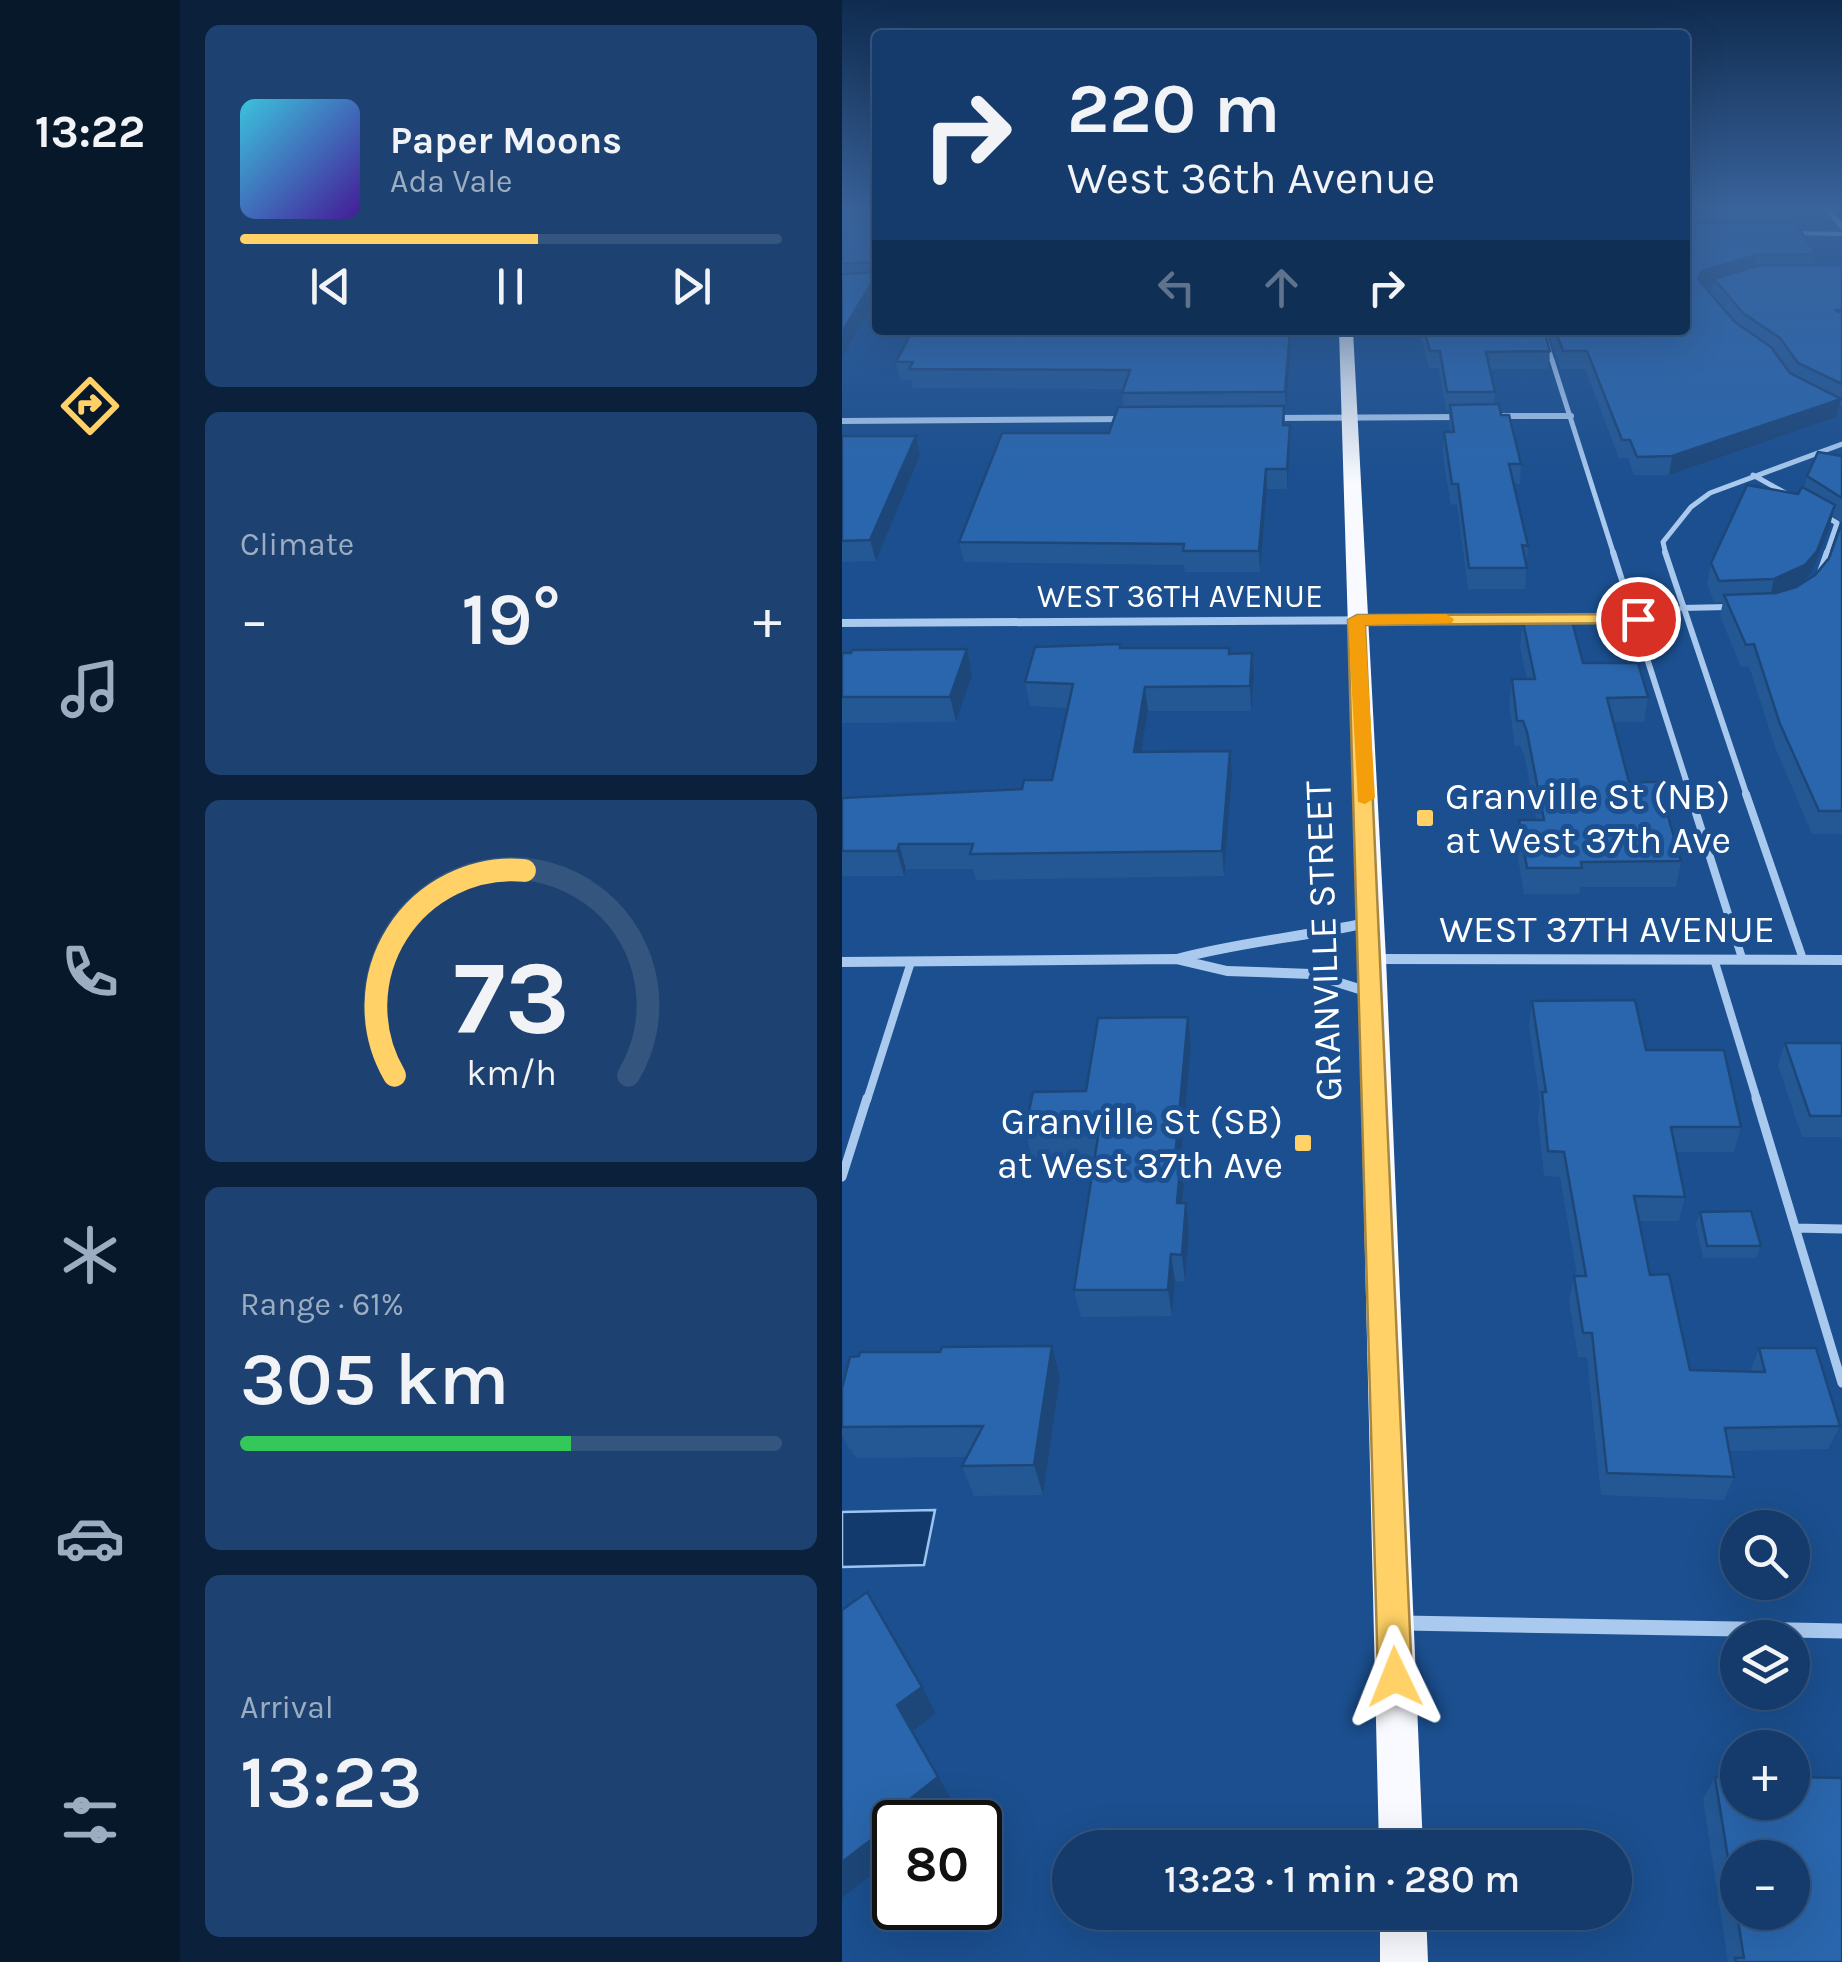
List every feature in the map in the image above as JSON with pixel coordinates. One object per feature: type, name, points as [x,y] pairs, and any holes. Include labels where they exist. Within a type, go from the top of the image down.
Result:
[{"type":"highway","name":"GRANVILLE STREET","points":[[1346,335],[1399,1830]]},
{"type":"highway","points":[[1403,1930],[1404,1962]]},
{"type":"street","points":[[1255,418],[1474,416]]},
{"type":"street","points":[[1494,416],[1571,416]]},
{"type":"street","points":[[842,420],[1137,419]]},
{"type":"street","name":"WEST 36TH AVENUE","points":[[842,623],[1638,619]]},
{"type":"street","name":"WEST 37TH AVENUE","points":[[1176,959],[1231,944],[1290,940],[1370,922]]},
{"type":"street","name":"WEST 37TH AVENUE","points":[[842,962],[1176,959],[1226,971],[1372,976],[1714,958],[1842,960]]},
{"type":"street","points":[[1393,1623],[1842,1631]]},
{"type":"lane","points":[[1545,335],[1638,619],[1742,958]]},
{"type":"lane","points":[[1802,959],[1662,542],[1691,507],[1710,493],[1842,444]]},
{"type":"lane","points":[[1753,475],[1803,504]]},
{"type":"lane","points":[[1816,584],[1837,523],[1820,513]]},
{"type":"lane","points":[[1682,608],[1733,607]]},
{"type":"lane","points":[[1714,958],[1842,1383]]},
{"type":"lane","points":[[842,1177],[911,962]]},
{"type":"lane","points":[[1796,1228],[1842,1229]]},
{"type":"water","points":[[935,1510],[924,1565],[842,1567],[842,1512]]},
{"type":"building","points":[[842,300],[862,300],[842,332]]},
{"type":"building","points":[[1690,300],[1716,300],[1735,322],[1771,347],[1790,373],[1841,399],[1672,456],[1637,457],[1630,440],[1622,440],[1587,351],[1563,351],[1557,335],[1690,335]]},
{"type":"building","points":[[1732,300],[1842,300],[1842,310],[1835,310],[1842,313],[1842,384],[1798,363],[1780,338],[1743,313]]},
{"type":"building","points":[[910,335],[1290,335],[1285,392],[1122,393],[1130,370],[909,369],[913,362],[896,362]]},
{"type":"building","points":[[1425,335],[1545,335],[1550,351],[1486,352],[1495,392],[1447,392],[1440,351],[1430,351]]},
{"type":"building","points":[[1499,404],[1501,415],[1509,415],[1521,464],[1509,464],[1528,546],[1522,545],[1527,568],[1469,568],[1458,484],[1452,484],[1444,432],[1454,432],[1450,405]]},
{"type":"building","points":[[1284,406],[1283,425],[1290,425],[1287,469],[1266,469],[1259,551],[1183,551],[1184,544],[959,542],[1002,433],[1109,433],[1118,407]]},
{"type":"building","points":[[842,436],[916,436],[870,540],[842,541]]},
{"type":"building","points":[[1818,452],[1842,456],[1842,498],[1807,476]]},
{"type":"building","points":[[1747,485],[1798,494],[1802,487],[1835,505],[1817,551],[1805,565],[1774,579],[1719,581],[1711,563]]},
{"type":"building","points":[[1842,522],[1842,811],[1819,811],[1780,724],[1754,644],[1746,645],[1724,595],[1776,593],[1796,587],[1815,575],[1829,558]]},
{"type":"building","points":[[1572,621],[1583,663],[1638,663],[1648,697],[1607,698],[1629,782],[1658,782],[1681,861],[1581,862],[1582,868],[1527,868],[1519,820],[1544,820],[1527,732],[1523,721],[1517,721],[1512,679],[1535,679],[1523,622]]},
{"type":"building","points":[[1120,644],[1120,648],[1229,648],[1229,654],[1252,653],[1250,686],[1145,687],[1134,752],[1230,751],[1222,851],[970,854],[973,844],[899,844],[897,851],[842,851],[842,798],[1022,789],[1024,780],[1052,780],[1073,684],[1025,682],[1035,647]]},
{"type":"building","points":[[967,649],[950,697],[842,697],[842,653]]},
{"type":"building","points":[[1635,1000],[1646,1050],[1724,1050],[1741,1127],[1671,1127],[1685,1197],[1634,1196],[1650,1275],[1669,1274],[1690,1370],[1765,1372],[1759,1348],[1816,1348],[1840,1426],[1725,1428],[1734,1477],[1607,1473],[1592,1333],[1583,1333],[1574,1276],[1586,1276],[1564,1152],[1548,1151],[1542,1092],[1546,1092],[1532,1001]]},
{"type":"building","points":[[1188,1017],[1175,1158],[1181,1158],[1177,1203],[1186,1203],[1182,1255],[1171,1254],[1168,1290],[1074,1290],[1099,1130],[1025,1130],[1033,1092],[1086,1091],[1098,1018]]},
{"type":"building","points":[[1785,1043],[1842,1043],[1842,1116],[1810,1116]]},
{"type":"building","points":[[1751,1211],[1761,1246],[1707,1246],[1700,1212]]},
{"type":"building","points":[[1052,1346],[1034,1465],[962,1466],[983,1426],[842,1427],[842,1388],[850,1357],[859,1356],[860,1352]]},
{"type":"building","points":[[867,1592],[922,1687],[897,1705],[938,1777],[909,1800],[872,1800],[872,1839],[842,1862],[842,1610]]},
{"type":"building","points":[[1715,1777],[1720,1777],[1720,1808]]},
{"type":"building","points":[[1810,1777],[1842,1778],[1842,1962],[1736,1962],[1735,1958],[1744,1958],[1740,1930],[1810,1930],[1810,1840],[1725,1840],[1722,1820],[1810,1820]]},
{"type":"slow traffic","points":[[1365,798],[1357,620],[1446,619]]},
{"type":"place","name":"Granville St (NB) at West 37th Ave","points":[[1425,818]]},
{"type":"place","name":"Granville St (SB) at West 37th Ave","points":[[1303,1143]]},
{"type":"route","points":[[1395,1677],[1357,620],[1638,619]]}]
